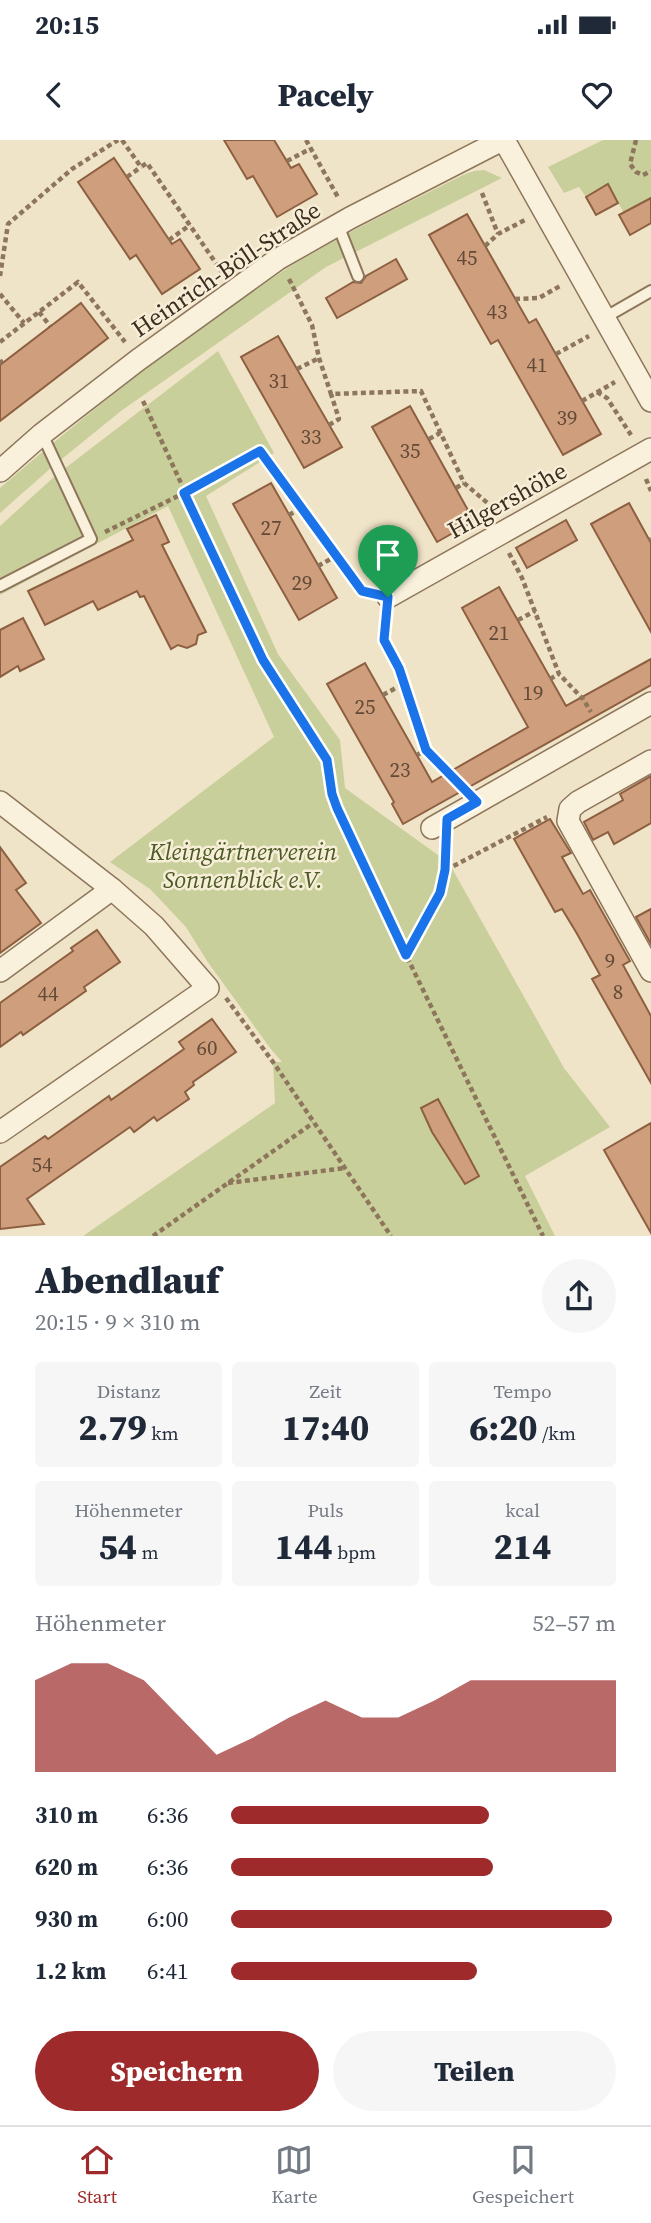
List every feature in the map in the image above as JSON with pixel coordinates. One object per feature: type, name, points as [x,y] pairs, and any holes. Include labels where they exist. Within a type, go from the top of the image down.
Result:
[{"type":"street","points":[[503,140],[651,401]]},
{"type":"street","name":"Heinrich-Böll-Straße","points":[[0,471],[42,434],[138,360],[278,260],[344,221],[503,140]]},
{"type":"street","name":"Hilgershöhe","points":[[388,597],[646,452]]},
{"type":"street","points":[[439,823],[651,703]]},
{"type":"street","points":[[651,761],[578,802],[570,809],[568,821],[651,971]]},
{"type":"street","points":[[0,1132],[208,988],[155,926],[112,889],[1,805]]},
{"type":"street","points":[[0,971],[112,889]]},
{"type":"lane","points":[[344,221],[358,276]]},
{"type":"lane","points":[[606,321],[651,292]]},
{"type":"lane","points":[[0,586],[91,539],[42,434]]},
{"type":"path","points":[[0,276],[8,224],[72,169],[120,140],[141,167]]},
{"type":"path","points":[[306,140],[344,221]]},
{"type":"path","points":[[636,140],[630,164],[636,172],[643,175],[651,171]]},
{"type":"path","points":[[287,161],[310,149]]},
{"type":"path","points":[[127,177],[147,163],[234,290]]},
{"type":"path","points":[[482,193],[498,234]]},
{"type":"path","points":[[485,246],[498,234],[544,211]]},
{"type":"path","points":[[169,240],[190,225]]},
{"type":"path","points":[[278,260],[312,326],[319,358],[339,419],[329,425]]},
{"type":"path","points":[[515,299],[539,298],[580,275]]},
{"type":"path","points":[[0,342],[78,282],[138,360]]},
{"type":"path","points":[[0,294],[24,323]]},
{"type":"path","points":[[38,312],[50,326]]},
{"type":"path","points":[[556,354],[606,321]]},
{"type":"path","points":[[297,369],[319,358]]},
{"type":"path","points":[[582,401],[634,372]]},
{"type":"path","points":[[331,394],[421,391],[464,483],[491,506],[559,674],[583,699],[603,730]]},
{"type":"path","points":[[597,392],[607,398],[646,452]]},
{"type":"path","points":[[143,401],[263,660],[327,760],[337,808],[543,1236]]},
{"type":"path","points":[[429,439],[440,433]]},
{"type":"path","points":[[91,539],[184,493],[260,451],[362,591],[388,597],[384,640],[399,668],[426,750],[477,802]]},
{"type":"path","points":[[456,488],[464,483]]},
{"type":"path","points":[[289,515],[301,508]]},
{"type":"path","points":[[318,566],[336,556]]},
{"type":"path","points":[[518,620],[535,611]]},
{"type":"path","points":[[551,679],[559,674]]},
{"type":"path","points":[[383,695],[403,684]]},
{"type":"path","points":[[417,755],[426,750]]},
{"type":"path","points":[[445,870],[562,809],[570,809]]},
{"type":"path","points":[[406,955],[440,893],[445,870],[439,823]]},
{"type":"path","points":[[208,988],[227,998],[391,1236]]},
{"type":"path","points":[[153,1236],[313,1123]]},
{"type":"path","points":[[227,1184],[345,1168]]},
{"type":"green space","points":[[603,140],[651,140],[651,198],[624,213],[608,185],[586,197],[579,187],[564,193],[548,167]]},
{"type":"green space","points":[[484,170],[502,178],[326,267],[121,411],[0,513],[0,488],[102,403],[243,297],[324,246],[463,175]]},
{"type":"green space","name":"Kleingärtnerverein Sonnenblick e.V.","points":[[218,351],[274,453],[206,496],[278,654],[340,740],[345,788],[449,863],[564,1068],[610,1127],[525,1176],[555,1236],[83,1236],[275,1103],[273,1062],[282,1062],[207,961],[186,927],[150,889],[110,862],[274,737],[168,506],[0,595],[0,526],[55,476]]},
{"type":"building","points":[[224,140],[274,140],[291,168],[299,164],[317,194],[277,217],[253,176],[247,179]]},
{"type":"building","points":[[114,158],[172,244],[180,239],[200,269],[162,294],[136,255],[130,259],[78,182]]},
{"type":"building","points":[[608,184],[618,203],[596,215],[586,197]]},
{"type":"building","points":[[651,198],[651,223],[630,235],[619,215]]},
{"type":"building","points":[[467,214],[529,323],[536,319],[601,434],[563,455],[498,340],[491,344],[429,235]]},
{"type":"building","points":[[396,259],[407,279],[337,318],[326,298],[353,282],[361,283],[366,276]]},
{"type":"building","points":[[81,303],[108,338],[0,421],[0,365]]},
{"type":"building","points":[[278,336],[342,447],[304,468],[241,357]]},
{"type":"building","points":[[410,406],[474,521],[437,542],[372,427]]},
{"type":"building","points":[[271,483],[337,598],[299,620],[233,504]]},
{"type":"building","points":[[629,503],[651,543],[651,632],[591,524]]},
{"type":"building","points":[[156,515],[169,542],[162,545],[206,632],[198,635],[196,644],[187,648],[178,645],[171,649],[144,596],[140,597],[137,591],[98,610],[93,601],[45,625],[28,591],[133,540],[127,529]]},
{"type":"building","points":[[566,520],[577,540],[527,568],[516,548]]},
{"type":"building","points":[[499,587],[566,706],[651,659],[651,685],[403,824],[392,804],[394,802],[327,684],[365,663],[432,782],[528,727],[462,608]]},
{"type":"building","points":[[23,618],[44,659],[20,671],[18,666],[0,677],[0,630]]},
{"type":"building","points":[[651,776],[651,823],[614,844],[608,832],[593,840],[584,822],[623,800],[620,794]]},
{"type":"building","points":[[550,819],[571,853],[562,857],[583,894],[590,890],[630,961],[623,965],[651,1016],[651,1083],[592,979],[600,975],[576,932],[562,909],[555,912],[514,839]]},
{"type":"building","points":[[0,847],[26,883],[16,890],[41,923],[0,953]]},
{"type":"building","points":[[651,909],[651,944],[636,917]]},
{"type":"building","points":[[97,930],[120,962],[84,987],[86,991],[23,1035],[21,1032],[0,1047],[0,1003],[73,951],[71,948]]},
{"type":"building","points":[[212,1019],[236,1052],[193,1082],[194,1085],[185,1092],[189,1099],[157,1121],[154,1117],[134,1132],[130,1127],[27,1199],[44,1224],[0,1229],[0,1167],[45,1136],[48,1139],[109,1096],[111,1100],[184,1049],[179,1042]]},
{"type":"building","points":[[438,1099],[479,1176],[465,1184],[432,1132],[421,1108]]},
{"type":"building","points":[[651,1123],[651,1233],[604,1150]]},
{"type":"route","points":[[260,451],[362,591],[388,597],[384,640],[399,668],[426,750],[477,802],[447,819],[445,870],[440,893],[406,955],[337,808],[327,760],[263,660],[184,493],[260,451]]}]
